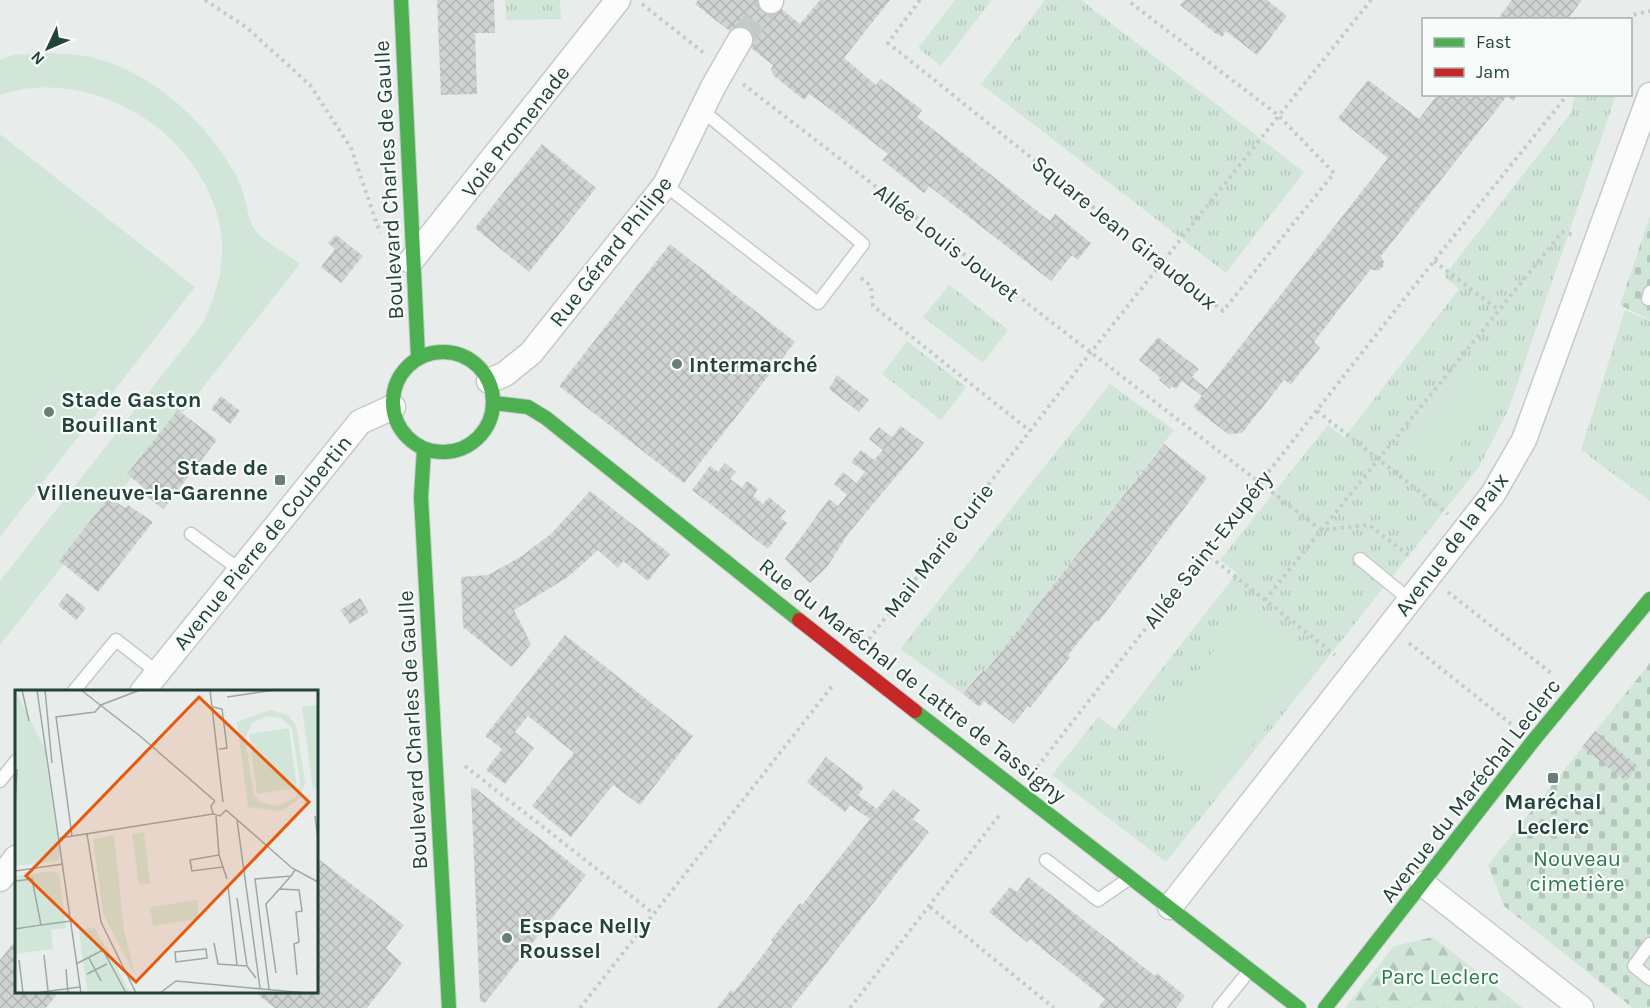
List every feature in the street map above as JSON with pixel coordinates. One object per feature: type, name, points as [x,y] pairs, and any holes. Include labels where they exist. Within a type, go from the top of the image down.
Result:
[{"type":"main road","name":"Boulevard Charles de Gaulle","points":[[401,0],[411,261],[418,357]]},
{"type":"main road","points":[[435,352],[459,354],[479,367],[491,392],[492,417],[486,430],[465,448],[438,453],[424,449],[402,432],[393,406],[397,382],[403,371],[418,357],[435,352]]},
{"type":"main road","name":"Rue du Maréchal de Lattre de Tassigny","points":[[491,392],[528,407],[546,418],[851,661],[1299,1008]]},
{"type":"main road","name":"Boulevard Charles de Gaulle","points":[[424,449],[421,497],[433,753],[449,1008]]},
{"type":"main road","name":"Avenue du Maréchal Leclerc","points":[[1325,1008],[1533,741],[1650,599]]},
{"type":"street","name":"Voie Promenade","points":[[411,261],[618,0]]},
{"type":"street","name":"Rue Gérard Philipe","points":[[491,392],[505,374],[531,353],[665,185],[713,87],[725,70],[740,40]]},
{"type":"street","name":"Avenue de la Paix","points":[[1170,907],[1493,495],[1524,440],[1650,95]]},
{"type":"street","name":"Avenue Pierre de Coubertin","points":[[144,690],[360,422],[393,406]]},
{"type":"street","points":[[0,879],[15,859]]},
{"type":"street","points":[[1423,884],[1581,1008]]},
{"type":"lane","points":[[665,185],[818,303],[863,244],[703,111]]},
{"type":"lane","points":[[1650,292],[1648,298],[1650,299]]},
{"type":"lane","points":[[191,534],[240,570]]},
{"type":"lane","points":[[1360,559],[1410,600]]},
{"type":"lane","points":[[76,690],[116,640],[157,672]]},
{"type":"lane","points":[[0,781],[15,762]]},
{"type":"lane","points":[[1046,860],[1098,900],[1131,877]]},
{"type":"lane","points":[[1650,944],[1634,966],[1650,979]]},
{"type":"lane","points":[[1219,1008],[1250,970]]},
{"type":"path","points":[[205,0],[246,27],[310,85],[351,148],[381,236]]},
{"type":"path","name":"Allée Louis Jouvet","points":[[636,0],[1090,352],[1261,481],[1321,530]]},
{"type":"path","name":"Square Jean Giraudoux","points":[[920,0],[888,43],[1223,311],[1334,173],[1278,115]]},
{"type":"path","points":[[1127,0],[1278,115],[1371,0]]},
{"type":"path","points":[[1630,18],[1632,15],[1650,11]]},
{"type":"path","name":"Allée Saint-Exupéry","points":[[850,1008],[1204,552],[1566,96]]},
{"type":"path","name":"Mail Marie Curie","points":[[580,1008],[1090,352],[1278,115]]},
{"type":"path","points":[[1265,600],[1497,309],[1562,232],[1596,243]]},
{"type":"path","points":[[1434,261],[1497,309]]},
{"type":"path","points":[[870,286],[873,306],[1030,431]]},
{"type":"path","points":[[1317,411],[1467,530]]},
{"type":"path","points":[[1321,530],[1369,525],[1432,573]]},
{"type":"path","points":[[1204,552],[1355,670]]},
{"type":"path","points":[[1442,601],[1448,592],[1574,691]]},
{"type":"path","points":[[1415,635],[1408,644],[1533,741]]},
{"type":"path","points":[[433,753],[467,767],[653,913]]},
{"type":"path","points":[[930,907],[1054,1008]]},
{"type":"green space","points":[[505,0],[560,0],[561,19],[506,20]]},
{"type":"green space","points":[[955,0],[992,0],[941,66],[918,48]]},
{"type":"green space","points":[[1045,0],[1081,0],[1304,172],[1226,273],[981,84]]},
{"type":"green space","points":[[48,53],[86,56],[120,67],[141,77],[180,105],[197,122],[226,159],[241,185],[251,222],[256,231],[300,264],[0,645],[0,581],[203,323],[215,293],[222,262],[222,240],[213,203],[196,170],[172,141],[143,117],[109,100],[73,90],[36,88],[0,95],[0,60],[13,55]]},
{"type":"green space","points":[[1575,96],[1616,96],[1509,408],[1479,467],[1166,862],[1052,775],[1098,717],[1115,729],[1237,573],[1220,560],[1328,425],[1344,438],[1459,289],[1444,276],[1571,113]]},
{"type":"green space","name":"Stade Gaston Bouillant","points":[[0,134],[195,287],[0,537]]},
{"type":"green space","points":[[1650,216],[1650,320],[1620,305]]},
{"type":"green space","points":[[949,285],[1008,330],[983,363],[923,317]]},
{"type":"green space","points":[[1625,310],[1650,321],[1650,501],[1581,450]]},
{"type":"green space","points":[[907,341],[966,387],[941,420],[882,374]]},
{"type":"green space","points":[[1460,365],[1499,396],[1438,473],[1398,442]]},
{"type":"green space","points":[[1110,384],[1174,430],[985,672],[982,670],[963,694],[900,649]]},
{"type":"green space","points":[[1248,606],[1318,661],[1219,787],[1150,733]]},
{"type":"green space","name":"Nouveau cimetière","points":[[1650,663],[1650,1008],[1633,1008],[1504,906],[1488,865]]},
{"type":"green space","name":"Parc Leclerc","points":[[1433,937],[1523,1008],[1345,1008],[1394,946]]},
{"type":"building","points":[[437,0],[494,0],[495,33],[475,33],[477,94],[441,95]]},
{"type":"building","points":[[698,0],[770,0],[800,24],[820,0],[890,0],[844,58],[876,85],[881,79],[922,110],[917,117],[1050,221],[1055,214],[1091,243],[1078,260],[1072,255],[1051,281],[929,186],[924,193],[882,160],[888,154],[822,103],[809,94],[804,100],[773,75],[771,69],[773,65],[695,4]]},
{"type":"building","points":[[1184,0],[1267,0],[1287,16],[1257,55],[1226,31],[1222,37],[1215,33],[1180,5]]},
{"type":"building","points":[[1512,0],[1582,0],[1568,18],[1498,18]]},
{"type":"building","points":[[1368,80],[1419,119],[1436,96],[1507,96],[1381,256],[1384,262],[1383,267],[1378,271],[1371,269],[1314,342],[1320,348],[1291,384],[1284,380],[1242,433],[1228,434],[1193,407],[1202,396],[1182,381],[1176,389],[1172,386],[1170,389],[1159,380],[1161,378],[1139,360],[1158,337],[1199,369],[1192,377],[1207,389],[1388,158],[1338,118]]},
{"type":"building","points":[[1507,96],[1517,96],[1513,101]]},
{"type":"building","points":[[542,144],[596,188],[529,272],[475,228]]},
{"type":"building","points":[[336,235],[363,256],[341,283],[321,267],[335,249],[328,243]]},
{"type":"building","name":"Intermarché","points":[[670,244],[795,342],[684,483],[559,386]]},
{"type":"building","points":[[837,375],[869,400],[859,412],[829,389]]},
{"type":"building","points":[[221,396],[240,411],[230,424],[211,409]]},
{"type":"building","points":[[178,410],[217,440],[163,509],[140,491],[143,487],[127,474]]},
{"type":"building","points":[[901,426],[924,443],[848,534],[827,567],[810,583],[785,559],[829,499],[838,506],[847,495],[834,484],[843,472],[856,483],[865,472],[851,462],[861,450],[874,460],[883,450],[869,439],[879,427],[892,437]]},
{"type":"building","points":[[1164,444],[1207,478],[1103,616],[1098,622],[1096,620],[1068,655],[1070,657],[1030,708],[1028,706],[1014,724],[984,701],[979,707],[963,694],[983,670],[985,672]]},
{"type":"building","points":[[725,463],[736,472],[730,479],[742,488],[747,481],[758,489],[753,496],[763,504],[769,497],[786,511],[780,518],[787,523],[768,549],[692,490],[710,466],[718,472]]},
{"type":"building","points":[[590,491],[670,554],[648,581],[623,561],[618,568],[598,550],[568,577],[514,610],[531,644],[512,667],[463,627],[461,577],[488,575],[522,556],[552,533]]},
{"type":"building","points":[[109,497],[125,508],[128,505],[153,522],[98,592],[59,561]]},
{"type":"building","points":[[67,593],[86,608],[76,620],[58,605]]},
{"type":"building","points":[[360,598],[369,612],[350,624],[340,610]]},
{"type":"building","points":[[565,635],[693,736],[640,805],[613,785],[571,837],[532,806],[574,753],[528,716],[515,732],[534,748],[505,784],[486,770],[502,749],[485,736]]},
{"type":"building","points":[[1595,731],[1638,766],[1626,781],[1582,747]]},
{"type":"building","points":[[826,757],[864,787],[858,795],[877,809],[893,789],[920,810],[913,819],[929,832],[791,1008],[717,1008],[731,990],[734,992],[800,903],[802,905],[870,819],[850,805],[845,812],[807,782]]},
{"type":"building","name":"Espace Nelly Roussel","points":[[475,788],[586,875],[485,1003],[480,1001],[471,789]]},
{"type":"building","points":[[318,859],[404,925],[386,948],[402,963],[367,1008],[275,1008],[255,993],[318,993]]},
{"type":"building","points":[[1028,877],[1155,976],[1157,973],[1185,996],[1176,1008],[1098,1008],[1105,999],[1030,939],[1027,942],[989,912],[1010,887],[1017,892]]},
{"type":"building","points":[[15,940],[15,993],[58,993],[46,1008],[0,1008],[0,960]]},
{"type":"tunnel","points":[[740,40],[771,1]]},
{"type":"traffic: fast","points":[[401,0],[418,357]]},
{"type":"traffic: fast","points":[[443,352],[462,355],[479,366],[490,383],[493,402],[490,421],[479,438],[462,449],[443,452],[424,449],[407,438],[396,421],[393,402],[396,383],[407,366],[424,355],[443,352]]},
{"type":"traffic: fast","points":[[494,403],[528,407],[546,418],[799,620]]},
{"type":"traffic: fast","points":[[424,449],[421,497],[449,1008]]},
{"type":"traffic: fast","points":[[1325,1008],[1533,741],[1650,599]]},
{"type":"traffic: fast","points":[[915,711],[1299,1008]]},
{"type":"traffic: jam","points":[[799,620],[915,711]]},
{"type":"place","name":"Intermarché","points":[[677,364]]},
{"type":"place","name":"Stade Gaston Bouillant","points":[[49,412]]},
{"type":"place","name":"Stade de Villeneuve-la-Garenne","points":[[280,480]]},
{"type":"place","name":"Maréchal Leclerc","points":[[1553,778]]},
{"type":"place","name":"Espace Nelly Roussel","points":[[507,938]]}]
